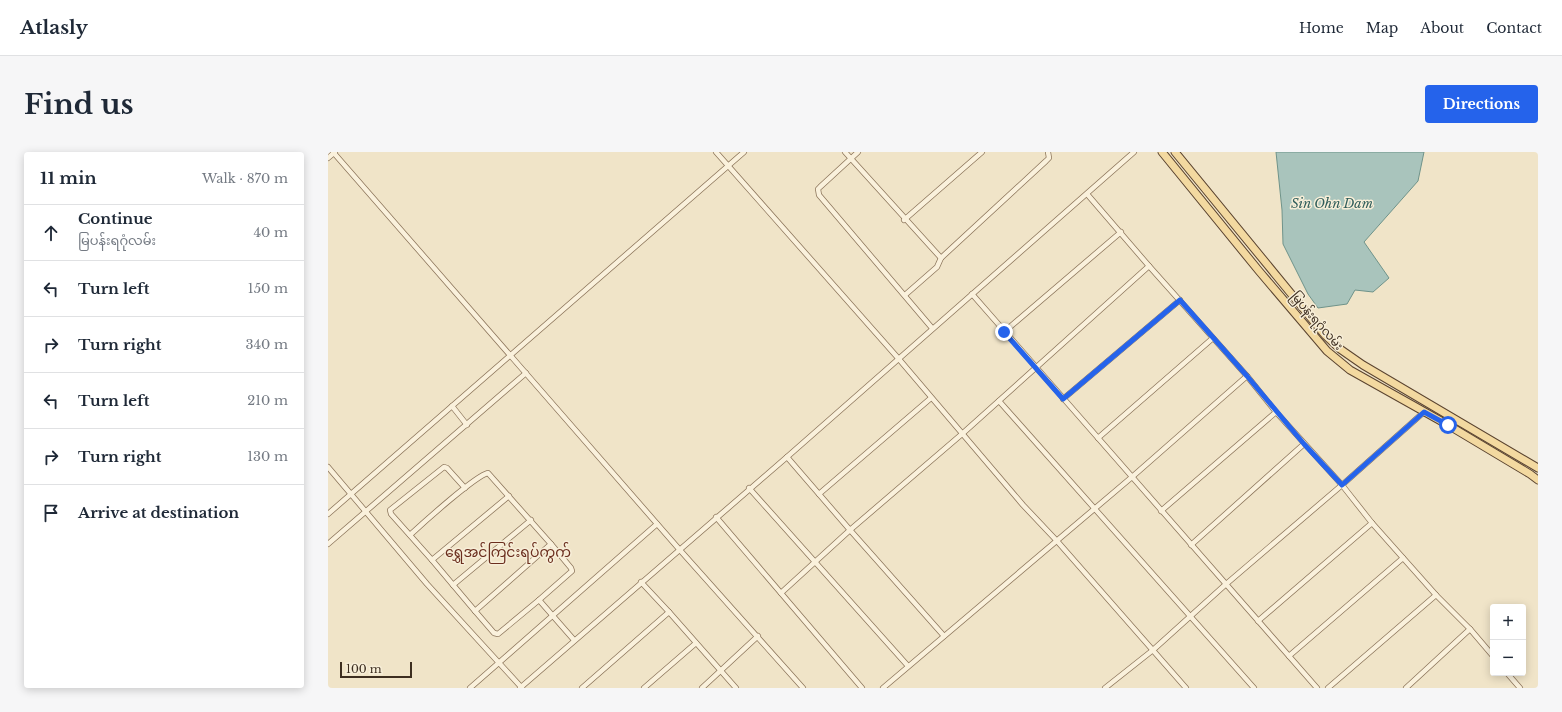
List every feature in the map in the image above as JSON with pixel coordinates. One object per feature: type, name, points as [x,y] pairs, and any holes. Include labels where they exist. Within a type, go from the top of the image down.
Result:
[{"type":"main road","name":"မြပန်းရဂုံလမ်း","points":[[1162,152],[1259,271],[1327,351],[1350,370],[1538,480]]},
{"type":"main road","name":"မြပန်းရဂုံလမ်း","points":[[1175,152],[1325,335],[1340,349],[1363,365],[1538,468]]},
{"type":"street","points":[[328,158],[334,152],[657,524],[803,688]]},
{"type":"street","points":[[716,152],[898,358],[1023,505],[1186,688]]},
{"type":"street","points":[[328,514],[744,152]]},
{"type":"street","points":[[845,152],[904,220],[940,258]]},
{"type":"street","points":[[858,152],[820,186],[818,192],[819,195],[932,328]]},
{"type":"street","points":[[904,220],[982,152]]},
{"type":"street","points":[[905,295],[937,267],[940,258],[1046,161],[1049,158],[1048,152]]},
{"type":"street","points":[[328,467],[427,584],[521,688],[574,640],[787,456],[1134,152]]},
{"type":"street","points":[[1087,194],[1247,376],[1304,444],[1342,485],[1372,523],[1490,652]]},
{"type":"street","points":[[1004,332],[1121,232]]},
{"type":"street","points":[[781,593],[850,530],[962,434],[1149,266]]},
{"type":"street","points":[[972,294],[1225,585],[1317,688]]},
{"type":"street","points":[[1063,399],[1180,300]]},
{"type":"street","points":[[1098,438],[1213,338]]},
{"type":"street","points":[[328,544],[526,373]]},
{"type":"street","points":[[883,688],[1132,477],[1247,376]]},
{"type":"street","points":[[819,494],[931,398]]},
{"type":"street","points":[[999,401],[1254,688]]},
{"type":"street","points":[[452,406],[467,425]]},
{"type":"street","points":[[1161,511],[1276,412]]},
{"type":"street","points":[[1105,688],[1153,650],[1225,585],[1342,485],[1424,412]]},
{"type":"street","points":[[1191,545],[1304,444]]},
{"type":"street","points":[[787,456],[944,636]]},
{"type":"street","points":[[410,535],[481,475],[488,473],[531,520],[572,571],[540,600],[498,634],[494,633],[391,514],[390,510],[444,467],[447,468],[465,488]]},
{"type":"street","points":[[749,488],[908,666]]},
{"type":"street","points":[[432,560],[509,496]]},
{"type":"street","points":[[716,517],[862,688]]},
{"type":"street","points":[[453,585],[531,520]]},
{"type":"street","points":[[1258,621],[1372,523]]},
{"type":"street","points":[[470,688],[657,524]]},
{"type":"street","points":[[475,611],[551,544]]},
{"type":"street","points":[[1289,656],[1403,558]]},
{"type":"street","points":[[641,582],[736,688]]},
{"type":"street","points":[[1328,688],[1436,595]]},
{"type":"street","points":[[540,600],[552,616],[574,640]]},
{"type":"street","points":[[582,688],[669,612]]},
{"type":"street","points":[[1406,688],[1470,629]]},
{"type":"street","points":[[702,688],[758,636]]},
{"type":"street","points":[[644,688],[696,643]]},
{"type":"street","points":[[1510,676],[1520,688]]},
{"type":"water","name":"Sin Ohn Dam","points":[[1276,152],[1424,152],[1418,181],[1364,242],[1389,278],[1373,292],[1355,290],[1347,304],[1318,308],[1308,294],[1283,244],[1282,210]]},
{"type":"district","name":"ရွှေအင်ကြင်းရပ်ကွက်","points":[[508,552]]},
{"type":"route","points":[[1004,332],[1063,399],[1180,300],[1304,444],[1342,485],[1424,412],[1448,425]]}]
